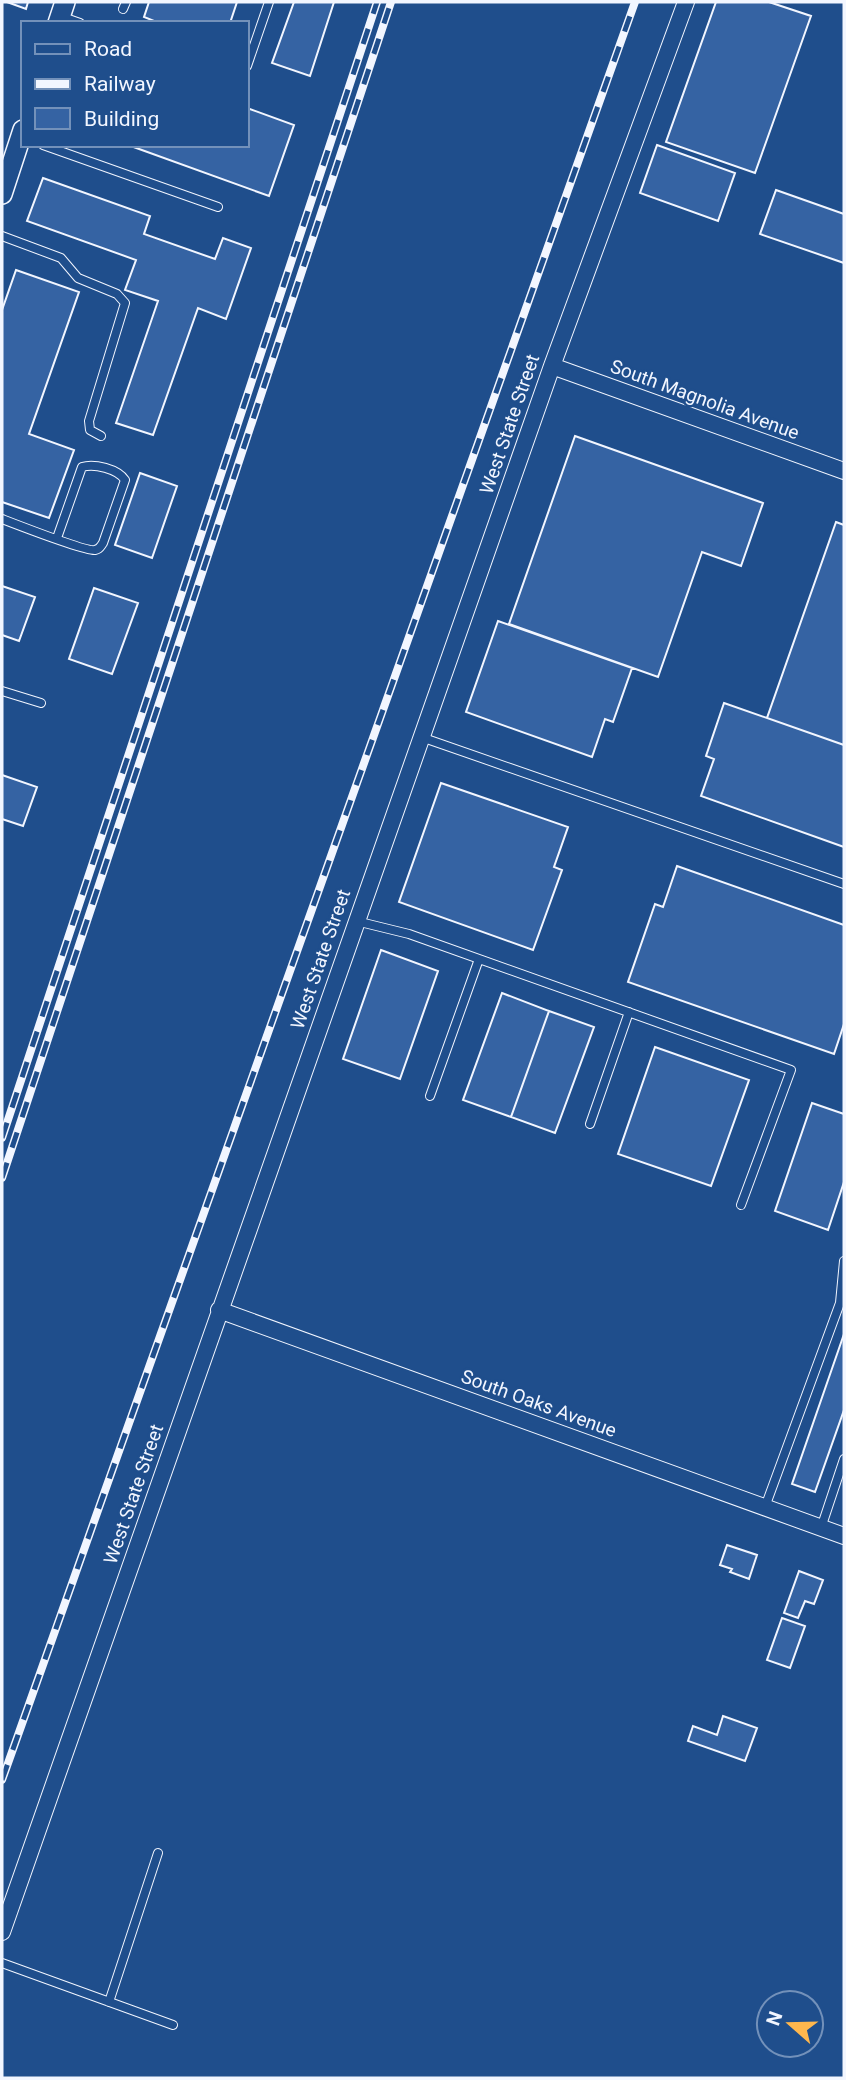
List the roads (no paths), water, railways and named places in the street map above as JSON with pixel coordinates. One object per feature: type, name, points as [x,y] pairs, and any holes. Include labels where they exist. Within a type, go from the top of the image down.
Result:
[{"type":"street","name":"West State Street","points":[[2,1932],[552,366],[686,2]]},
{"type":"street","points":[[2,194],[21,139]]},
{"type":"street","name":"South Magnolia Avenue","points":[[552,366],[844,471]]},
{"type":"street","name":"South Oaks Avenue","points":[[219,1310],[844,1536]]},
{"type":"lane","points":[[248,63],[269,2]]},
{"type":"lane","points":[[50,147],[218,207]]},
{"type":"lane","points":[[2,236],[61,258],[78,278],[117,295],[125,303],[89,421],[90,430],[102,436]]},
{"type":"lane","points":[[2,519],[92,551],[99,549],[125,480],[122,475],[91,464],[82,467],[57,538]]},
{"type":"lane","points":[[2,691],[41,704]]},
{"type":"lane","points":[[421,737],[844,884]]},
{"type":"lane","points":[[356,922],[409,934],[791,1070],[741,1205]]},
{"type":"lane","points":[[430,1096],[479,959]]},
{"type":"lane","points":[[590,1125],[629,1012]]},
{"type":"lane","points":[[765,1507],[840,1303],[844,1261]]},
{"type":"lane","points":[[821,1528],[844,1460]]},
{"type":"lane","points":[[109,2002],[158,1853]]},
{"type":"lane","points":[[2,1963],[173,2025]]},
{"type":"railway","points":[[2,1138],[377,2]]},
{"type":"railway","points":[[2,1178],[391,2]]},
{"type":"railway","points":[[2,1780],[635,2]]}]
